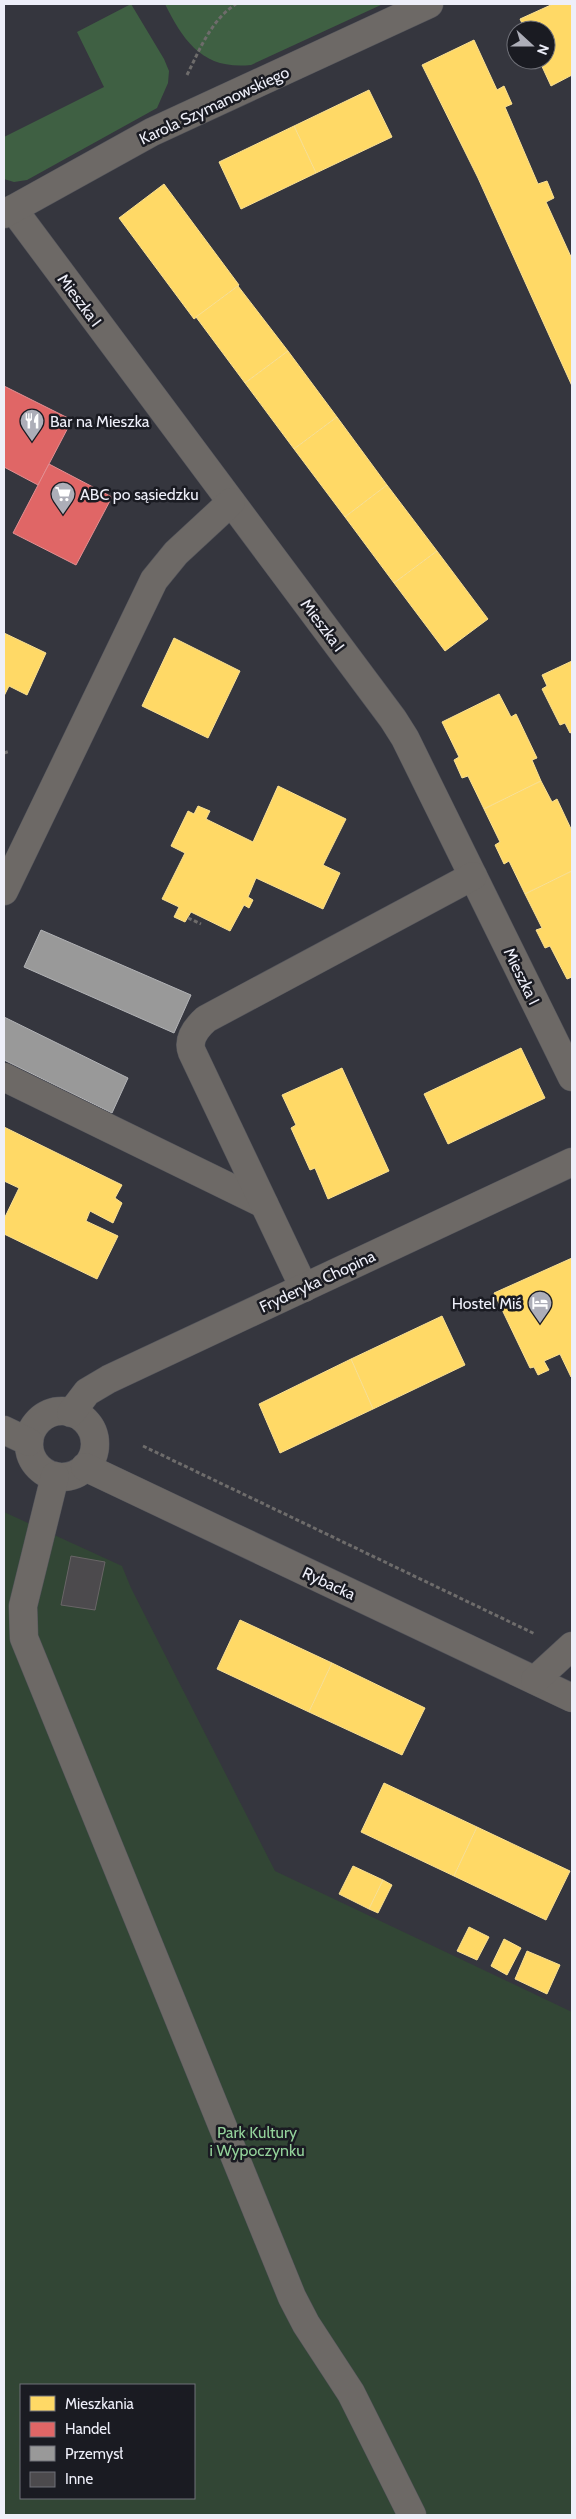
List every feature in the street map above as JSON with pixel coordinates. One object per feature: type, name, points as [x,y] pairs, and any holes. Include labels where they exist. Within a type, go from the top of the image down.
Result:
[{"type":"street","name":"Karola Szymanowskiego","points":[[8,212],[152,132],[429,4]]},
{"type":"street","name":"Mieszka I","points":[[8,212],[231,502],[393,719],[405,738],[572,1077]]},
{"type":"street","points":[[4,891],[154,580],[176,553],[231,502]]},
{"type":"street","points":[[304,1288],[189,1045],[198,1026],[206,1019],[473,876]]},
{"type":"street","points":[[4,1077],[264,1204]]},
{"type":"street","name":"Fryderyka Chopina","points":[[71,1413],[80,1399],[100,1384],[572,1162]]},
{"type":"street","points":[[54,1412],[71,1413],[85,1420],[92,1430],[95,1441],[94,1452],[85,1467],[71,1476],[55,1476],[41,1469],[34,1462],[29,1442],[36,1423],[44,1416],[54,1412]]},
{"type":"street","points":[[4,1430],[29,1442]]},
{"type":"street","name":"Rybacka","points":[[85,1467],[572,1698]]},
{"type":"street","points":[[55,1476],[23,1606],[24,1638],[292,2297],[306,2324],[351,2393],[412,2515]]},
{"type":"street","points":[[535,1680],[571,1648]]},
{"type":"path","points":[[187,75],[210,29],[227,10],[236,4]]},
{"type":"path","points":[[4,753],[10,751]]},
{"type":"path","points":[[188,918],[201,924]]},
{"type":"path","points":[[143,1446],[571,1648]]},
{"type":"green space","points":[[131,4],[164,59],[169,71],[168,83],[157,108],[27,180],[14,182],[4,179],[4,137],[104,87],[77,32]]},
{"type":"green space","points":[[165,4],[383,4],[251,65],[234,65],[220,63],[197,51],[180,30]]},
{"type":"green space","name":"Park Kultury i Wypoczynku","points":[[4,1512],[122,1566],[131,1588],[275,1871],[572,2012],[572,2515],[4,2515]]},
{"type":"building: Mieszkania","points":[[553,4],[572,4],[572,75],[551,86],[544,70],[556,70],[556,20],[520,19]]},
{"type":"building: Mieszkania","points":[[474,40],[497,90],[504,86],[512,104],[505,107],[538,184],[547,181],[554,198],[546,202],[572,259],[572,386],[478,178],[422,65]]},
{"type":"building: Mieszkania","points":[[369,90],[392,137],[316,173],[294,126]]},
{"type":"building: Mieszkania","points":[[294,126],[316,173],[241,209],[219,162]]},
{"type":"building: Mieszkania","points":[[164,184],[239,285],[194,319],[119,218]]},
{"type":"building: Mieszkania","points":[[238,286],[288,351],[245,383],[196,317]]},
{"type":"building: Mieszkania","points":[[288,351],[337,417],[294,449],[245,383]]},
{"type":"building: Mieszkania","points":[[337,417],[387,485],[345,517],[294,449]]},
{"type":"building: Mieszkania","points":[[387,485],[437,551],[394,583],[345,517]]},
{"type":"building: Mieszkania","points":[[437,551],[488,619],[445,651],[394,583]]},
{"type":"building: Mieszkania","points":[[4,633],[46,653],[27,695],[9,686],[4,696]]},
{"type":"building: Mieszkania","points":[[174,638],[240,671],[208,738],[142,706]]},
{"type":"building: Mieszkania","points":[[572,661],[572,732],[570,733],[565,723],[560,725],[542,689],[547,686],[542,675]]},
{"type":"building: Mieszkania","points":[[499,694],[511,717],[516,714],[537,758],[532,760],[541,781],[484,809],[468,776],[462,778],[454,760],[459,757],[442,722]]},
{"type":"building: Mieszkania","points":[[541,781],[552,802],[557,799],[572,831],[572,871],[525,894],[509,861],[504,864],[495,845],[500,842],[484,809]]},
{"type":"building: Mieszkania","points":[[278,786],[346,819],[323,865],[340,873],[323,909],[256,878],[248,897],[253,900],[249,908],[244,905],[230,931],[191,912],[185,922],[174,917],[179,907],[162,899],[185,853],[171,846],[188,811],[194,814],[198,806],[210,811],[206,819],[253,842]]},
{"type":"building: Mieszkania","points":[[572,871],[572,977],[567,979],[550,946],[545,948],[536,930],[542,928],[525,894]]},
{"type":"building: Mieszkania","points":[[521,1048],[545,1098],[448,1144],[424,1094]]},
{"type":"building: Mieszkania","points":[[342,1068],[389,1171],[328,1199],[315,1168],[310,1170],[291,1128],[296,1125],[282,1095]]},
{"type":"building: Mieszkania","points":[[4,1127],[122,1185],[115,1198],[122,1203],[113,1223],[90,1211],[86,1221],[118,1236],[97,1279],[4,1234],[4,1219],[19,1188],[4,1181]]},
{"type":"building: Mieszkania","name":"Hostel Miś","points":[[572,1258],[572,1377],[560,1354],[544,1361],[549,1370],[538,1375],[534,1367],[530,1368],[494,1293]]},
{"type":"building: Mieszkania","points":[[442,1316],[465,1365],[373,1409],[351,1359]]},
{"type":"building: Mieszkania","points":[[351,1359],[373,1409],[280,1453],[259,1404]]},
{"type":"building: Mieszkania","points":[[240,1620],[332,1663],[309,1712],[217,1669]]},
{"type":"building: Mieszkania","points":[[332,1663],[425,1708],[402,1755],[309,1712]]},
{"type":"building: Mieszkania","points":[[384,1783],[477,1827],[454,1876],[361,1832]]},
{"type":"building: Mieszkania","points":[[477,1827],[570,1871],[546,1920],[454,1876]]},
{"type":"building: Mieszkania","points":[[353,1866],[383,1880],[369,1909],[339,1894]]},
{"type":"building: Mieszkania","points":[[383,1880],[392,1885],[378,1913],[369,1909]]},
{"type":"building: Mieszkania","points":[[469,1927],[489,1937],[477,1960],[457,1951]]},
{"type":"building: Mieszkania","points":[[504,1939],[521,1948],[507,1975],[491,1966]]},
{"type":"building: Mieszkania","points":[[527,1951],[560,1965],[547,1994],[515,1979]]},
{"type":"building: Handel","name":"Bar na Mieszka","points":[[4,386],[72,420],[38,485],[4,467]]},
{"type":"building: Handel","name":"ABC po sąsiedzku","points":[[49,464],[112,497],[76,565],[13,533]]},
{"type":"building: Przemysł","points":[[41,930],[191,995],[174,1033],[24,967]]},
{"type":"building: Przemysł","points":[[4,1017],[128,1078],[112,1113],[4,1060]]},
{"type":"building: Inne","points":[[71,1556],[105,1562],[95,1610],[61,1605]]},
{"type":"place","name":"Bar na Mieszka","points":[[32,442]]},
{"type":"place","name":"ABC po sąsiedzku","points":[[63,515]]},
{"type":"place","name":"Hostel Miś","points":[[540,1324]]}]
